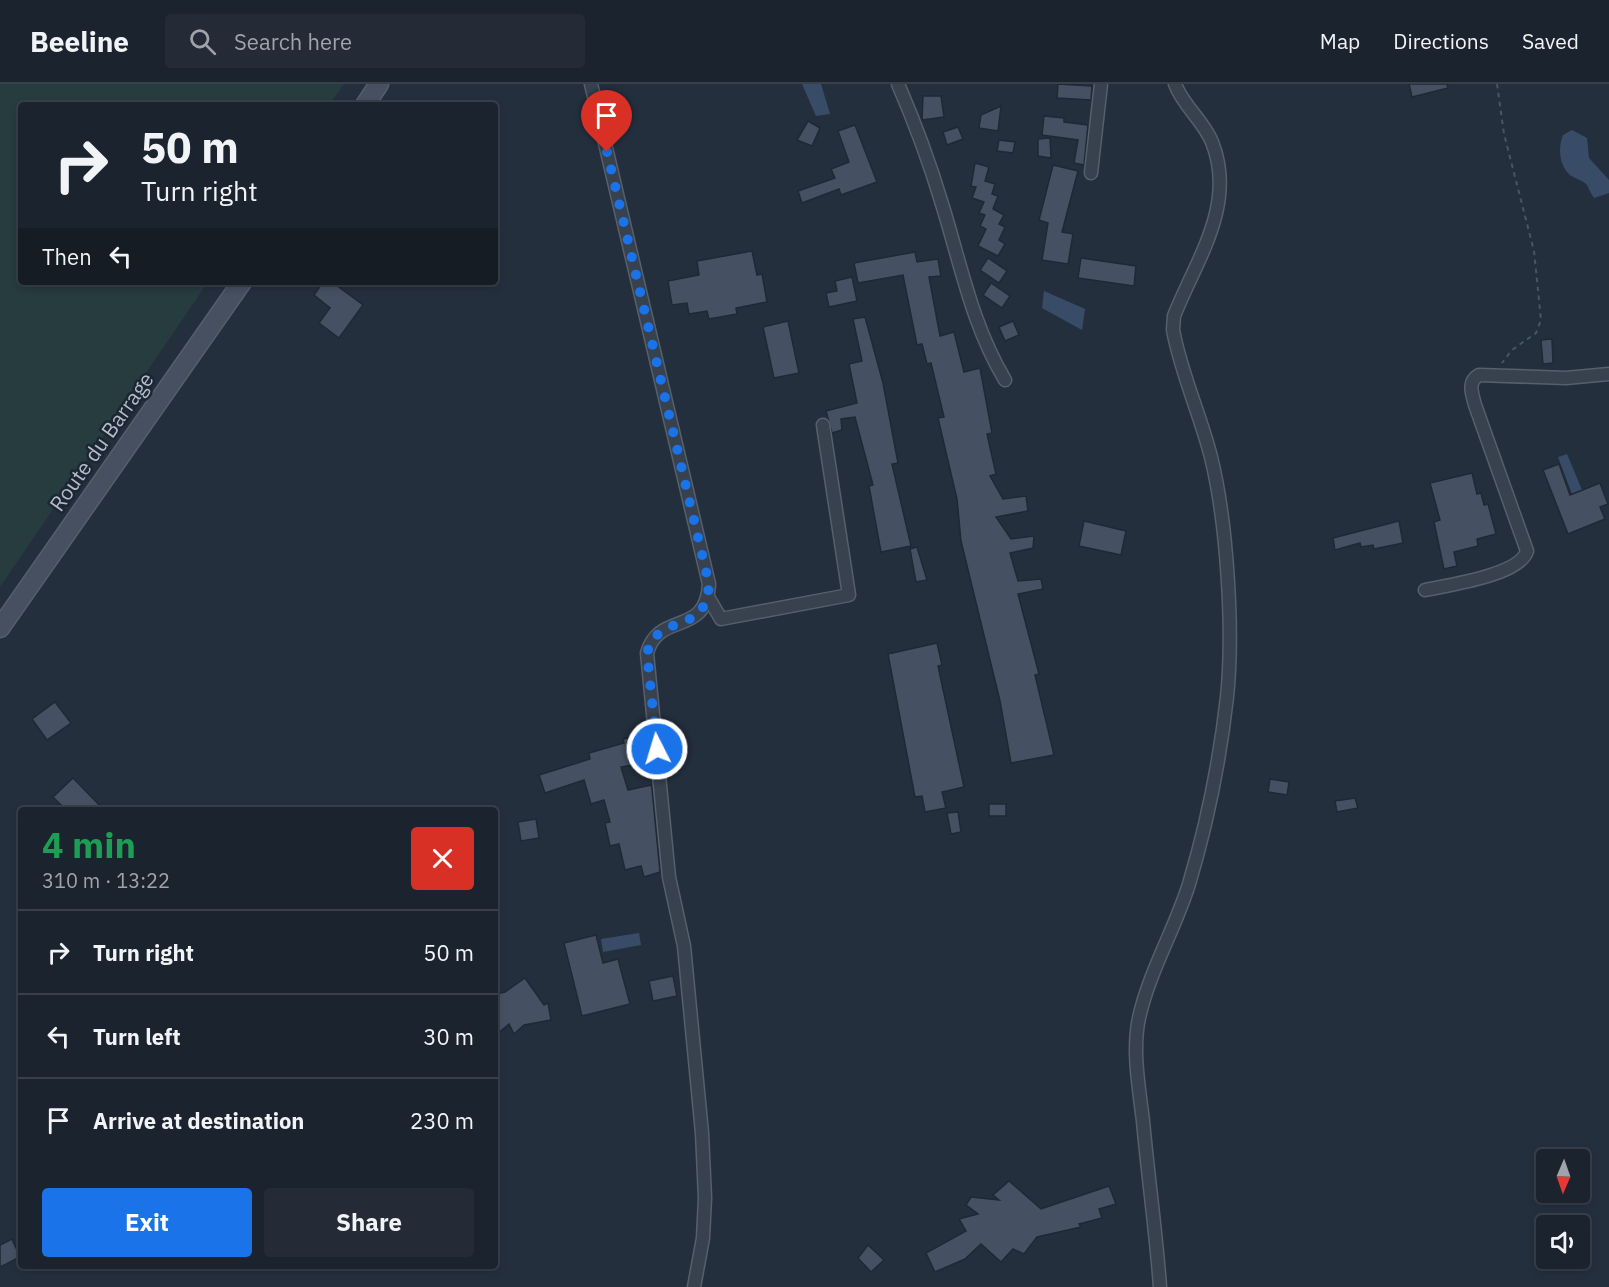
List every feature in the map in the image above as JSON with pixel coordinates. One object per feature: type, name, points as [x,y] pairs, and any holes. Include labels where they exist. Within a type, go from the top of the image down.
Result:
[{"type":"main road","points":[[367,102],[379,84]]},
{"type":"main road","name":"Route du Barrage","points":[[0,628],[240,285]]},
{"type":"street","points":[[591,84],[705,568],[708,597],[721,619],[849,595],[823,424]]},
{"type":"street","points":[[898,84],[942,201],[972,310],[988,352],[1005,380]]},
{"type":"street","points":[[1091,173],[1101,84]]},
{"type":"street","points":[[1160,1287],[1140,1096],[1137,1038],[1145,1000],[1189,885],[1214,780],[1227,696],[1228,648],[1227,595],[1219,504],[1211,459],[1173,330],[1174,316],[1179,303],[1214,227],[1221,193],[1212,144],[1200,120],[1185,103],[1175,84]]},
{"type":"street","points":[[1425,590],[1492,574],[1519,564],[1525,556],[1525,542],[1475,405],[1471,385],[1479,375],[1566,378],[1609,374]]},
{"type":"street","points":[[694,1287],[703,1238],[705,1198],[702,1133],[684,946],[669,878],[647,653],[650,641],[657,633],[688,621],[702,611],[708,597]]},
{"type":"path","points":[[1496,376],[1512,350],[1536,333],[1540,320],[1534,251],[1504,134],[1497,84]]},
{"type":"green space","points":[[0,84],[344,84],[331,102],[18,102],[18,285],[206,285],[0,587]]},
{"type":"water","points":[[802,84],[821,84],[830,114],[816,116]]},
{"type":"water","points":[[1572,130],[1587,138],[1589,158],[1609,180],[1609,193],[1594,198],[1587,185],[1566,171],[1560,151],[1561,140],[1563,135]]},
{"type":"water","points":[[1044,291],[1085,309],[1082,330],[1042,308]]},
{"type":"water","points":[[1567,454],[1582,490],[1572,494],[1558,457]]},
{"type":"water","points":[[639,933],[641,945],[603,952],[601,939]]},
{"type":"building","points":[[1058,84],[1092,86],[1091,100],[1057,98]]},
{"type":"building","points":[[1409,84],[1447,84],[1448,88],[1412,97]]},
{"type":"building","points":[[923,96],[941,96],[944,117],[922,120]]},
{"type":"building","points":[[1001,106],[998,131],[979,128],[981,115]]},
{"type":"building","points":[[1044,116],[1064,118],[1064,122],[1088,125],[1084,165],[1074,163],[1078,140],[1042,135]]},
{"type":"building","points":[[808,121],[820,128],[812,146],[797,140]]},
{"type":"building","points":[[855,125],[877,182],[841,195],[839,189],[802,203],[798,191],[835,178],[831,169],[849,162],[838,131]]},
{"type":"building","points":[[958,127],[963,139],[947,145],[943,132]]},
{"type":"building","points":[[1050,138],[1051,158],[1038,156],[1038,139]]},
{"type":"building","points":[[999,140],[1015,142],[1013,153],[997,151]]},
{"type":"building","points":[[975,163],[989,167],[985,181],[995,184],[992,194],[998,196],[993,209],[1004,215],[999,224],[1005,227],[999,240],[1005,244],[998,256],[978,246],[986,229],[980,226],[985,215],[979,213],[984,202],[972,198],[976,187],[971,186]]},
{"type":"building","points":[[1053,165],[1078,171],[1062,232],[1073,234],[1068,264],[1042,260],[1048,223],[1039,220]]},
{"type":"building","points":[[752,251],[757,275],[762,274],[767,302],[736,308],[737,314],[709,319],[707,311],[689,314],[687,303],[672,305],[668,281],[699,275],[697,261]]},
{"type":"building","points":[[915,252],[917,262],[938,259],[941,276],[929,277],[940,336],[954,332],[964,372],[980,368],[992,433],[987,434],[996,474],[990,476],[1003,499],[1026,496],[1028,511],[996,517],[1011,539],[1034,536],[1033,548],[1010,553],[1018,581],[1041,579],[1043,589],[1018,594],[1039,674],[1035,675],[1054,755],[1011,763],[1000,701],[961,541],[957,499],[938,418],[944,417],[931,363],[927,364],[922,344],[917,345],[903,275],[858,283],[854,263]]},
{"type":"building","points":[[988,258],[1007,271],[999,283],[980,270]]},
{"type":"building","points":[[1081,258],[1136,266],[1134,286],[1078,278]]},
{"type":"building","points":[[852,277],[857,301],[829,307],[826,293],[837,291],[835,281]]},
{"type":"building","points":[[991,283],[1010,296],[1002,308],[983,295]]},
{"type":"building","points":[[321,285],[336,285],[363,305],[339,338],[319,323],[330,308],[314,295]]},
{"type":"building","points":[[865,317],[883,383],[898,463],[892,464],[911,546],[881,552],[869,486],[873,485],[855,417],[841,419],[842,430],[832,433],[826,411],[857,403],[849,364],[862,361],[853,319]]},
{"type":"building","points":[[788,321],[799,373],[774,378],[763,327]]},
{"type":"building","points":[[1013,321],[1019,335],[1005,341],[999,327]]},
{"type":"building","points":[[1552,339],[1553,363],[1543,364],[1541,340]]},
{"type":"building","points":[[1559,464],[1570,495],[1600,483],[1608,504],[1600,507],[1605,519],[1568,534],[1543,470]]},
{"type":"building","points":[[1472,473],[1477,494],[1481,493],[1484,505],[1488,504],[1496,534],[1477,539],[1478,546],[1454,552],[1457,566],[1444,569],[1434,522],[1440,520],[1430,483]]},
{"type":"building","points":[[1084,521],[1126,531],[1121,555],[1079,546]]},
{"type":"building","points":[[1399,521],[1403,543],[1374,549],[1373,545],[1361,547],[1360,543],[1335,550],[1333,538]]},
{"type":"building","points":[[917,547],[927,580],[916,582],[910,549]]},
{"type":"building","points":[[937,643],[942,665],[938,666],[964,787],[942,792],[946,808],[925,812],[922,796],[915,797],[888,654]]},
{"type":"building","points":[[55,702],[71,723],[47,740],[32,719]]},
{"type":"building","points":[[646,735],[649,762],[621,767],[628,790],[651,785],[652,789],[660,872],[644,877],[641,866],[625,870],[619,844],[610,846],[605,823],[610,822],[604,800],[591,804],[584,780],[545,793],[539,775],[590,759],[589,753],[624,743],[623,739]]},
{"type":"building","points":[[73,778],[101,807],[63,807],[53,797]]},
{"type":"building","points":[[1270,779],[1289,782],[1287,795],[1268,792]]},
{"type":"building","points":[[1355,798],[1358,808],[1337,812],[1335,801]]},
{"type":"building","points":[[989,804],[1006,804],[1006,816],[989,816]]},
{"type":"building","points":[[958,812],[961,832],[951,834],[947,813]]},
{"type":"building","points":[[536,819],[539,838],[521,841],[518,822]]},
{"type":"building","points":[[596,935],[603,963],[618,959],[630,1004],[582,1016],[564,943]]},
{"type":"building","points":[[673,976],[677,996],[653,1001],[649,981]]},
{"type":"building","points":[[525,978],[544,1005],[548,1003],[551,1020],[524,1025],[514,1034],[509,1024],[498,1033],[498,993],[505,992]]},
{"type":"building","points":[[1009,1181],[1041,1209],[1109,1186],[1116,1204],[1099,1209],[1102,1218],[1079,1224],[1081,1227],[1037,1237],[1024,1254],[1013,1249],[1001,1262],[981,1244],[965,1259],[935,1272],[926,1253],[966,1231],[959,1219],[978,1214],[966,1205],[971,1197],[999,1200],[993,1195]]},
{"type":"building","points":[[12,1239],[18,1258],[0,1267],[0,1245]]},
{"type":"building","points":[[868,1245],[884,1260],[871,1272],[858,1258]]},
{"type":"route","points":[[607,152],[709,584],[708,597],[702,611],[688,621],[657,633],[650,641],[647,653],[657,749]]}]
